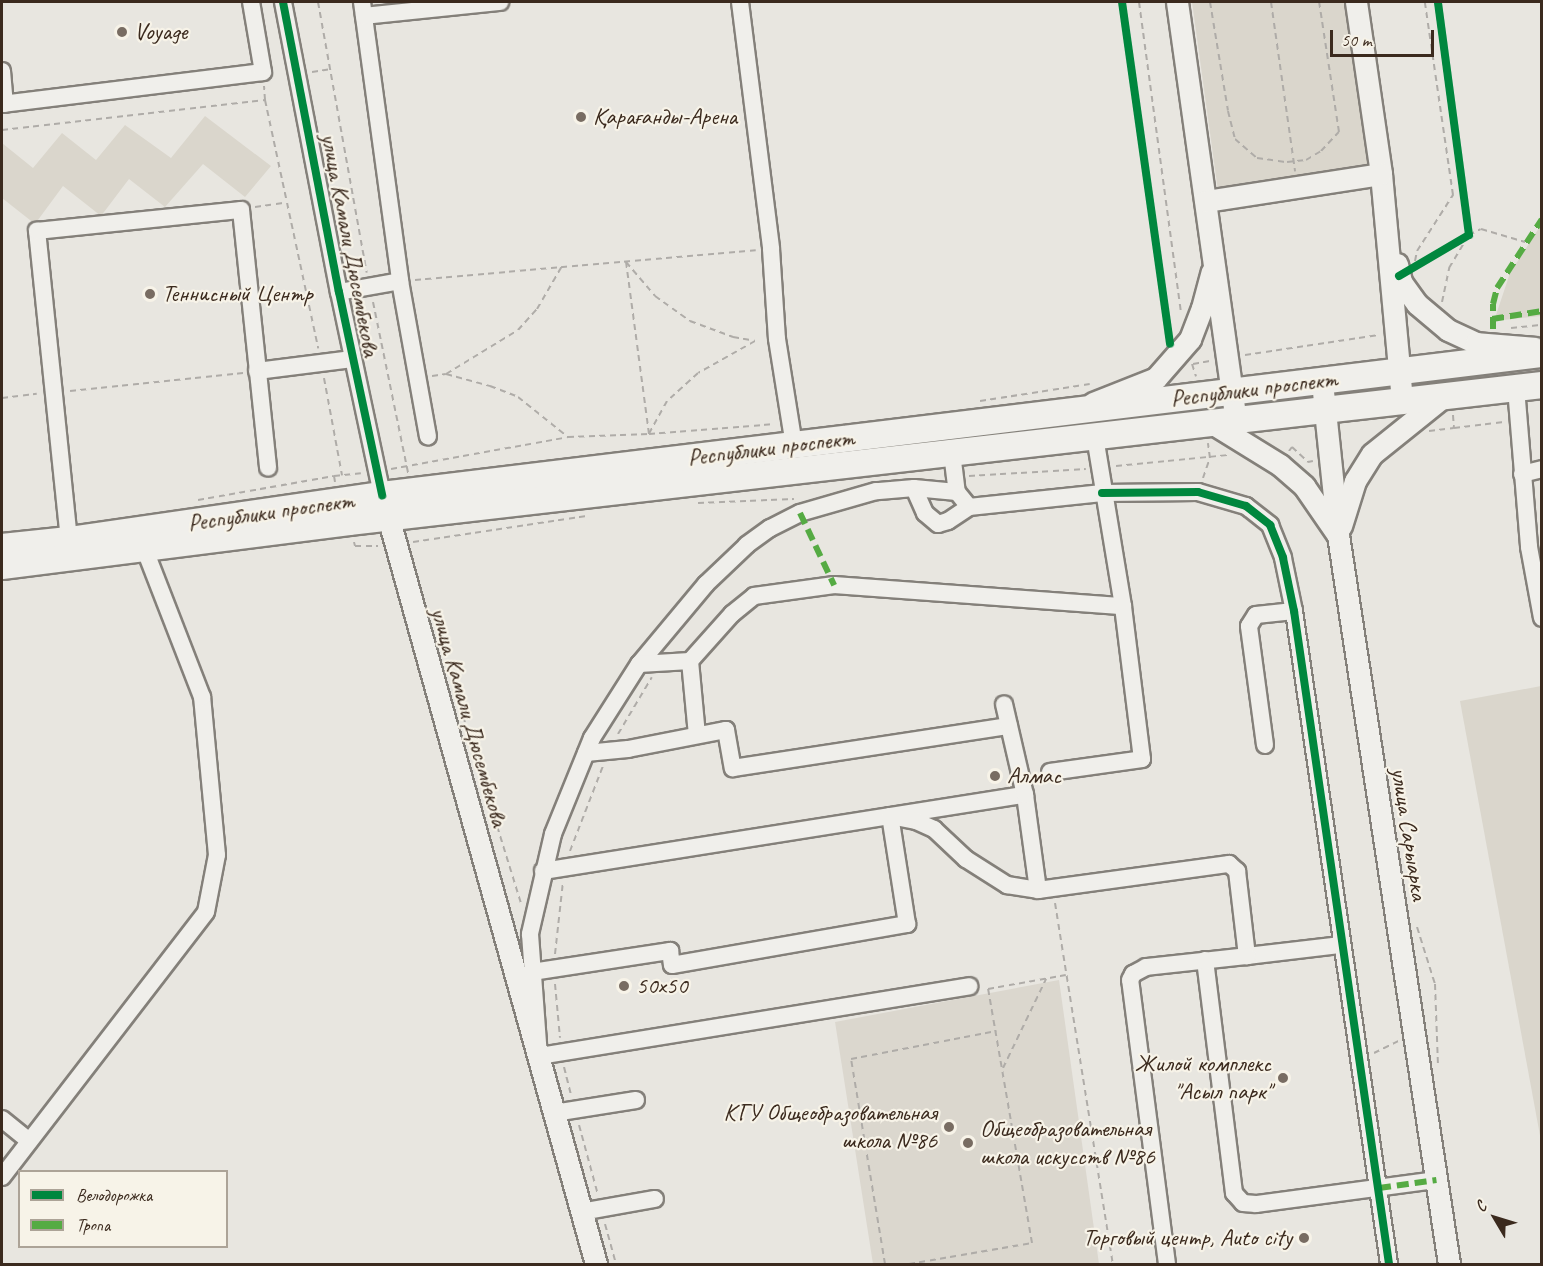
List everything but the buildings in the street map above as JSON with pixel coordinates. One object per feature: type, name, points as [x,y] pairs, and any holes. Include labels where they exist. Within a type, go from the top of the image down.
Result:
[{"type":"highway","name":"Республики проспект","points":[[2,547],[69,540],[792,434],[1076,411],[1542,354]]},
{"type":"highway","name":"Республики проспект","points":[[2,566],[146,550],[382,495],[952,453],[1542,385]]},
{"type":"main road","points":[[1177,2],[1233,392],[1224,422],[1304,486],[1338,535]]},
{"type":"main road","points":[[1356,2],[1381,174],[1402,402]]},
{"type":"main road","points":[[1206,201],[1381,174]]},
{"type":"main road","points":[[1383,196],[1417,304],[1448,330],[1476,343],[1542,348]]},
{"type":"main road","points":[[1076,411],[1156,378],[1190,339],[1202,308],[1214,262]]},
{"type":"main road","name":"улица Сарыарка","points":[[1322,382],[1323,411],[1338,535],[1449,1264]]},
{"type":"main road","points":[[1338,535],[1356,481],[1372,454],[1443,397]]},
{"type":"main road","name":"улица Камали Дюсембекова","points":[[382,495],[596,1264]]},
{"type":"street","points":[[2,72],[3,104],[263,72],[251,2]]},
{"type":"street","name":"улица Камали Дюсембекова","points":[[283,2],[352,360],[382,495]]},
{"type":"street","points":[[428,435],[400,281],[363,9],[500,2]]},
{"type":"street","points":[[740,2],[771,249],[777,339],[792,434]]},
{"type":"street","points":[[69,540],[37,231],[241,210],[268,468]]},
{"type":"street","points":[[339,292],[400,281]]},
{"type":"street","points":[[257,371],[352,360]]},
{"type":"street","points":[[1516,388],[1529,547],[1541,613]]},
{"type":"street","points":[[1050,772],[1142,759],[1123,606],[1102,493],[1095,437]]},
{"type":"street","points":[[952,453],[957,492],[969,507]]},
{"type":"street","points":[[1522,474],[1542,469]]},
{"type":"street","points":[[957,492],[914,488],[876,491],[800,513],[770,528],[747,544],[705,584],[639,664],[607,713],[586,753],[553,834],[530,934],[539,1056],[969,986]]},
{"type":"street","points":[[914,488],[925,513],[938,524],[948,521],[969,507],[1102,493],[1198,492],[1246,506],[1270,525],[1283,558],[1294,611],[1389,1264]]},
{"type":"street","points":[[2,1177],[206,912],[217,855],[202,698],[146,550]]},
{"type":"street","points":[[639,664],[690,661],[732,614],[754,596],[834,585],[1123,606]]},
{"type":"street","points":[[1265,745],[1249,626],[1256,615],[1294,611]]},
{"type":"street","points":[[690,661],[697,735]]},
{"type":"street","points":[[1004,704],[1046,889]]},
{"type":"street","points":[[586,753],[628,749],[726,730],[733,768],[1009,726]]},
{"type":"street","points":[[543,871],[1024,795]]},
{"type":"street","points":[[532,972],[670,951],[672,965],[907,924],[890,816]]},
{"type":"street","points":[[890,816],[916,821],[934,829],[966,859],[1006,885],[1046,889],[1229,864],[1237,871],[1246,956]]},
{"type":"street","points":[[1167,1264],[1130,980],[1133,974],[1146,967],[1341,945]]},
{"type":"street","points":[[1205,960],[1234,1193],[1243,1203],[1256,1204],[1436,1179]]},
{"type":"street","points":[[554,1113],[636,1100]]},
{"type":"street","points":[[2,1119],[29,1141]]},
{"type":"street","points":[[581,1212],[655,1199]]},
{"type":"path","points":[[1139,2],[1182,318]]},
{"type":"path","points":[[1210,2],[1228,111],[1235,139],[1257,158],[1295,161],[1306,160],[1321,151],[1339,132],[1319,2]]},
{"type":"path","points":[[1270,2],[1295,161]]},
{"type":"path","points":[[1407,272],[1417,251],[1454,195],[1425,2]]},
{"type":"path","points":[[263,72],[265,100],[321,363],[342,475],[382,495],[568,437],[649,434],[792,434]]},
{"type":"path","points":[[2,129],[265,100]]},
{"type":"path","points":[[241,210],[287,203]]},
{"type":"path","points":[[1435,319],[1442,310],[1444,284],[1449,268],[1469,235],[1468,223]]},
{"type":"path","points":[[1451,246],[1481,229],[1525,242]]},
{"type":"path","points":[[400,281],[771,249]]},
{"type":"path","points":[[626,262],[655,296],[690,321],[733,337],[755,342],[698,373],[668,401],[649,434]]},
{"type":"path","points":[[626,262],[649,434]]},
{"type":"path","points":[[1407,272],[1424,262]]},
{"type":"path","points":[[446,374],[518,330],[537,309],[562,266]]},
{"type":"path","points":[[1503,328],[1542,324]]},
{"type":"path","points":[[1192,364],[1396,333]]},
{"type":"path","points":[[2,398],[257,371]]},
{"type":"path","points":[[418,377],[446,374],[490,386],[518,397],[568,437]]},
{"type":"path","points":[[978,401],[1093,384]]},
{"type":"path","points":[[1046,889],[1066,975],[1113,1264]]},
{"type":"path","points":[[1413,917],[1436,984],[1438,1064]]},
{"type":"path","points":[[909,1264],[1032,1243],[988,988],[1066,975]]},
{"type":"path","points":[[1002,1069],[1046,979]]},
{"type":"path","points":[[885,1264],[851,1059],[996,1031]]},
{"type":"shaded area","points":[[1192,2],[1345,2],[1370,174],[1218,191]]},
{"type":"shaded area","points":[[205,116],[271,166],[245,197],[203,164],[165,207],[129,179],[101,216],[63,186],[35,224],[2,198],[2,143],[33,168],[62,133],[96,160],[125,125],[171,158]]},
{"type":"shaded area","points":[[1541,225],[1541,316],[1494,321],[1510,273]]},
{"type":"shaded area","points":[[1542,686],[1541,1141],[1460,701]]},
{"type":"shaded area","name":"Общеобразовательная школа искусств №86","points":[[1059,980],[1099,1264],[873,1264],[835,1022]]},
{"type":"marked path","points":[[1493,329],[1493,304],[1497,288],[1542,219]]},
{"type":"marked path","points":[[1492,319],[1542,311]]},
{"type":"marked path","points":[[800,513],[834,585]]},
{"type":"marked path","points":[[1379,1188],[1436,1180]]},
{"type":"cycle path","points":[[283,2],[339,292],[382,495]]},
{"type":"cycle path","points":[[1122,2],[1170,344]]},
{"type":"cycle path","points":[[1399,276],[1469,235],[1438,2]]},
{"type":"cycle path","points":[[1102,493],[1198,492],[1246,506],[1270,525],[1283,558],[1294,611],[1389,1264]]},
{"type":"place","name":"Voyage","points":[[122,32]]},
{"type":"place","name":"Қарағанды-Арена","points":[[581,117]]},
{"type":"place","name":"Теннисный Центр","points":[[150,294]]},
{"type":"place","name":"Алмас","points":[[995,776]]},
{"type":"place","name":"50х50","points":[[624,986]]},
{"type":"place","name":"Жилой комплекс \"Асыл парк\"","points":[[1283,1078]]},
{"type":"place","name":"КГУ Общеобразовательная школа №86","points":[[949,1127]]},
{"type":"place","name":"Общеобразовательная школа искусств №86","points":[[968,1143]]},
{"type":"place","name":"Торговый центр, Auto city","points":[[1304,1238]]}]
